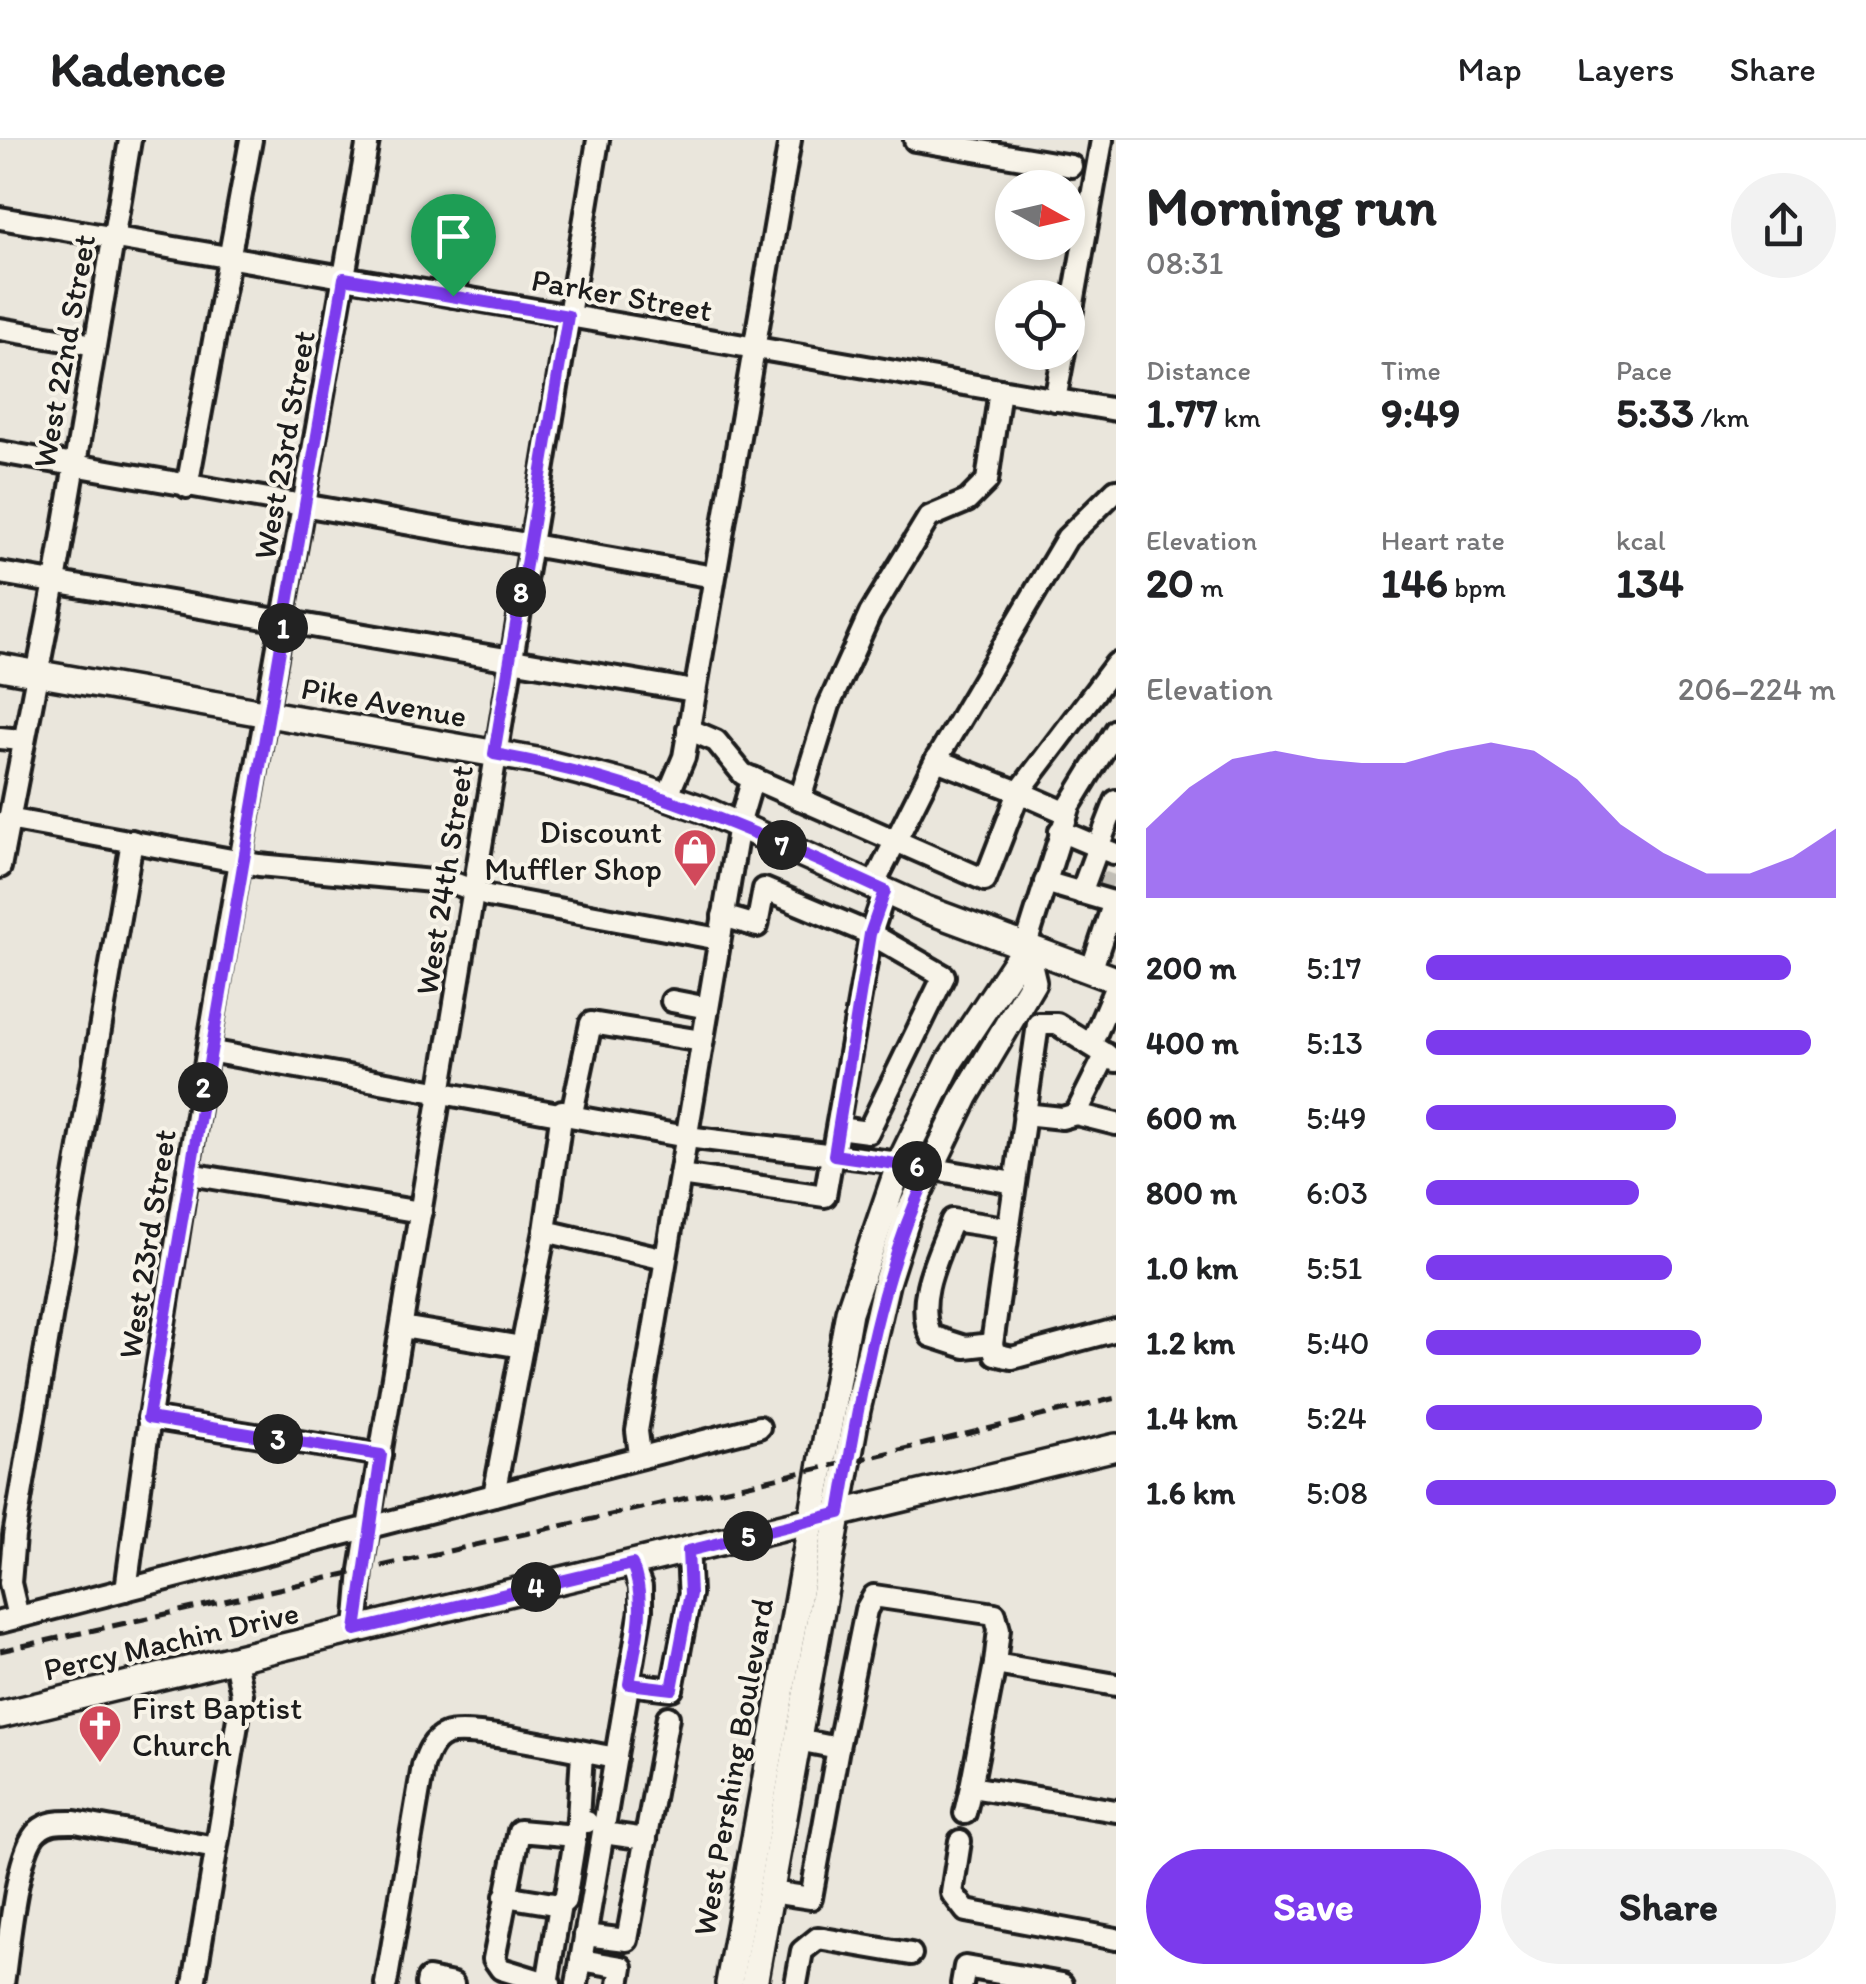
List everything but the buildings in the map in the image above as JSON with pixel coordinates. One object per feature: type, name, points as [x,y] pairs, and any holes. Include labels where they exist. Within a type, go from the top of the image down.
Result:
[{"type":"main road","name":"Pike Avenue","points":[[0,667],[590,773],[667,796],[879,888],[1116,983]]},
{"type":"main road","name":"West Pershing Boulevard","points":[[729,1984],[809,1521],[850,1312],[900,1163],[950,1061],[1025,948]]},
{"type":"main road","name":"West Pershing Boulevard","points":[[754,1984],[871,1338],[908,1217],[965,1097],[1033,982],[1025,948]]},
{"type":"main road","name":"Percy Machin Drive","points":[[0,1715],[1116,1448]]},
{"type":"street","name":"West 22nd Street","points":[[0,867],[34,674],[55,582],[130,140]]},
{"type":"street","points":[[187,486],[250,140]]},
{"type":"street","name":"West 23rd Street","points":[[126,1590],[148,1418],[208,1051],[368,140]]},
{"type":"street","name":"West 24th Street","points":[[356,1630],[368,1528],[598,140]]},
{"type":"street","points":[[667,796],[684,757],[790,140]]},
{"type":"street","points":[[915,140],[1071,166]]},
{"type":"street","points":[[1077,280],[1102,140]]},
{"type":"street","name":"Parker Street","points":[[0,218],[1116,410]]},
{"type":"street","points":[[453,296],[468,234]]},
{"type":"street","points":[[0,328],[95,344]]},
{"type":"street","points":[[1056,400],[1061,370]]},
{"type":"street","points":[[800,799],[829,705],[878,600],[929,517],[967,500],[986,481],[1000,390]]},
{"type":"street","points":[[0,452],[714,576]]},
{"type":"street","points":[[680,1175],[825,1196],[879,888],[896,841],[936,760],[1067,538],[1116,490]]},
{"type":"street","points":[[0,572],[694,691]]},
{"type":"street","points":[[688,729],[716,741],[743,774],[985,880],[1019,792],[1116,664]]},
{"type":"street","points":[[0,738],[22,740]]},
{"type":"street","name":"West Pershing Boulevard","points":[[1025,948],[1064,822],[1113,740]]},
{"type":"street","points":[[936,760],[1019,792],[1109,853]]},
{"type":"street","points":[[640,1455],[637,1431],[665,1258],[738,825],[752,778]]},
{"type":"street","points":[[1091,971],[1111,929],[1102,898],[1115,804]]},
{"type":"street","points":[[8,819],[241,862],[454,884],[719,938]]},
{"type":"street","points":[[132,841],[14,1536],[9,1619],[759,1427]]},
{"type":"street","points":[[1046,882],[1102,898]]},
{"type":"street","points":[[723,916],[757,926],[764,889],[870,934],[944,976],[868,1132],[838,1128]]},
{"type":"street","points":[[1076,1114],[1092,1090],[1116,983]]},
{"type":"street","points":[[672,1001],[708,1008]]},
{"type":"street","points":[[996,1351],[1006,1228],[1042,1020],[1105,1045]]},
{"type":"street","points":[[494,1495],[567,1112],[591,1023],[702,1042]]},
{"type":"street","points":[[208,1051],[567,1112],[687,1137],[900,1163],[1014,1182]]},
{"type":"street","points":[[1024,1114],[1062,1118],[1076,1114],[1116,1124]]},
{"type":"street","points":[[189,1174],[421,1212]]},
{"type":"street","points":[[1006,1228],[952,1220],[927,1291],[924,1323],[931,1336],[965,1347],[1033,1354],[1116,1330]]},
{"type":"street","points":[[546,1231],[665,1258]]},
{"type":"street","points":[[402,1327],[522,1347]]},
{"type":"street","points":[[148,1418],[381,1455]]},
{"type":"street","points":[[629,1684],[672,1689],[690,1594],[688,1551]]},
{"type":"street","points":[[576,1984],[641,1610],[641,1586],[632,1564]]},
{"type":"street","points":[[771,1892],[811,1898],[866,1610],[874,1596],[995,1614],[999,1628],[995,1664],[965,1813]]},
{"type":"street","points":[[194,1984],[242,1694],[235,1660]]},
{"type":"street","points":[[995,1664],[1116,1685]]},
{"type":"street","points":[[562,1908],[586,1930],[628,1940],[668,1717]]},
{"type":"street","points":[[386,1984],[425,1760],[434,1742],[447,1734],[616,1758]]},
{"type":"street","points":[[798,1740],[838,1748]]},
{"type":"street","points":[[582,1752],[576,1836],[548,1984],[493,1964],[521,1829],[576,1836],[604,1830],[646,1839]]},
{"type":"street","points":[[971,1787],[1116,1811]]},
{"type":"street","points":[[3,1984],[26,1850],[34,1834],[55,1822],[216,1848]]},
{"type":"street","points":[[576,1836],[599,1856]]},
{"type":"street","points":[[960,1841],[952,1893],[966,1911],[1116,1939]]},
{"type":"street","points":[[505,1896],[562,1908],[592,1899]]},
{"type":"street","points":[[796,1984],[802,1951],[818,1938],[911,1954]]},
{"type":"street","points":[[581,1960],[622,1966],[619,1984]]},
{"type":"street","points":[[962,1984],[965,1967],[1062,1984]]},
{"type":"street","points":[[427,1984],[428,1979],[452,1984]]},
{"type":"tunnel","points":[[1100,891],[1108,868]]},
{"type":"railway","points":[[0,1651],[866,1458],[1116,1398]]},
{"type":"place","name":"Discount Muffler Shop","points":[[695,888]]},
{"type":"place","name":"First Baptist Church","points":[[100,1764]]},
{"type":"route","points":[[344,278],[453,296],[568,316],[494,754],[590,773],[667,796],[885,891],[870,934],[834,1155],[930,1169],[908,1217],[871,1338],[840,1513],[688,1551],[690,1594],[672,1689],[629,1684],[641,1610],[641,1586],[632,1564],[356,1630],[381,1455],[148,1418],[208,1051],[344,278]]}]
